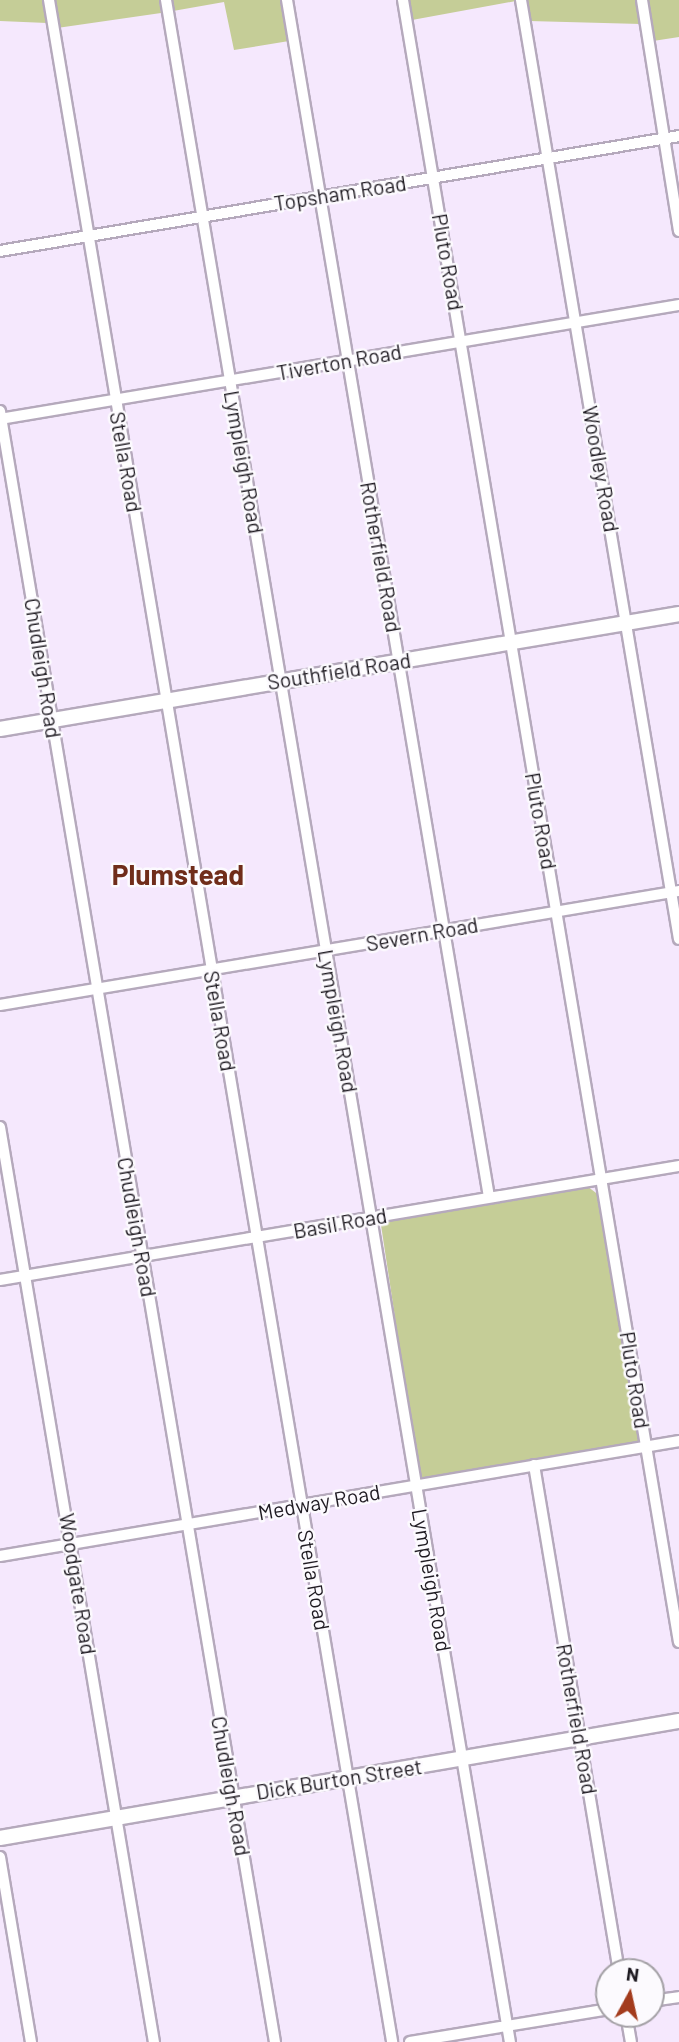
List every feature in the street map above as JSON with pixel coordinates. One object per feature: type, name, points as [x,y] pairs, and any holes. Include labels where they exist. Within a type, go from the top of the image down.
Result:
[{"type":"street","name":"Stella Road","points":[[49,0],[392,2042]]},
{"type":"street","name":"Lympleigh Road","points":[[166,0],[510,2042]]},
{"type":"street","name":"Rotherfield Road","points":[[287,0],[489,1197]]},
{"type":"street","name":"Pluto Road","points":[[403,0],[679,1642]]},
{"type":"street","name":"Woodley Road","points":[[521,0],[626,622],[675,891],[679,939]]},
{"type":"street","points":[[642,0],[679,232]]},
{"type":"street","name":"Topsham Road","points":[[0,251],[679,136]]},
{"type":"street","name":"Tiverton Road","points":[[0,417],[116,400],[679,305]]},
{"type":"street","name":"Chudleigh Road","points":[[0,417],[275,2042]]},
{"type":"street","name":"Southfield Road","points":[[0,729],[679,614]]},
{"type":"street","name":"Severn Road","points":[[0,1005],[675,891]]},
{"type":"street","name":"Woodgate Road","points":[[0,1127],[154,2042]]},
{"type":"street","name":"Basil Road","points":[[0,1280],[679,1166]]},
{"type":"street","name":"Medway Road","points":[[0,1556],[679,1441]]},
{"type":"street","name":"Rotherfield Road","points":[[534,1465],[617,1958]]},
{"type":"street","name":"Dick Burton Street","points":[[0,1838],[679,1721]]},
{"type":"street","points":[[0,1857],[31,2042]]},
{"type":"street","points":[[410,2042],[595,2010]]},
{"type":"green space","points":[[0,0],[43,0],[47,23],[0,21]]},
{"type":"green space","points":[[53,0],[159,0],[161,13],[57,28]]},
{"type":"green space","points":[[171,0],[282,0],[289,41],[234,50],[224,2],[173,11]]},
{"type":"green space","points":[[408,0],[516,0],[516,1],[412,20]]},
{"type":"green space","points":[[526,0],[637,0],[641,24],[529,21]]},
{"type":"green space","points":[[646,0],[679,0],[679,37],[653,41]]},
{"type":"green space","points":[[587,1186],[600,1196],[640,1445],[420,1482],[381,1225],[386,1220]]},
{"type":"district","name":"Plumstead","points":[[178,874]]}]
